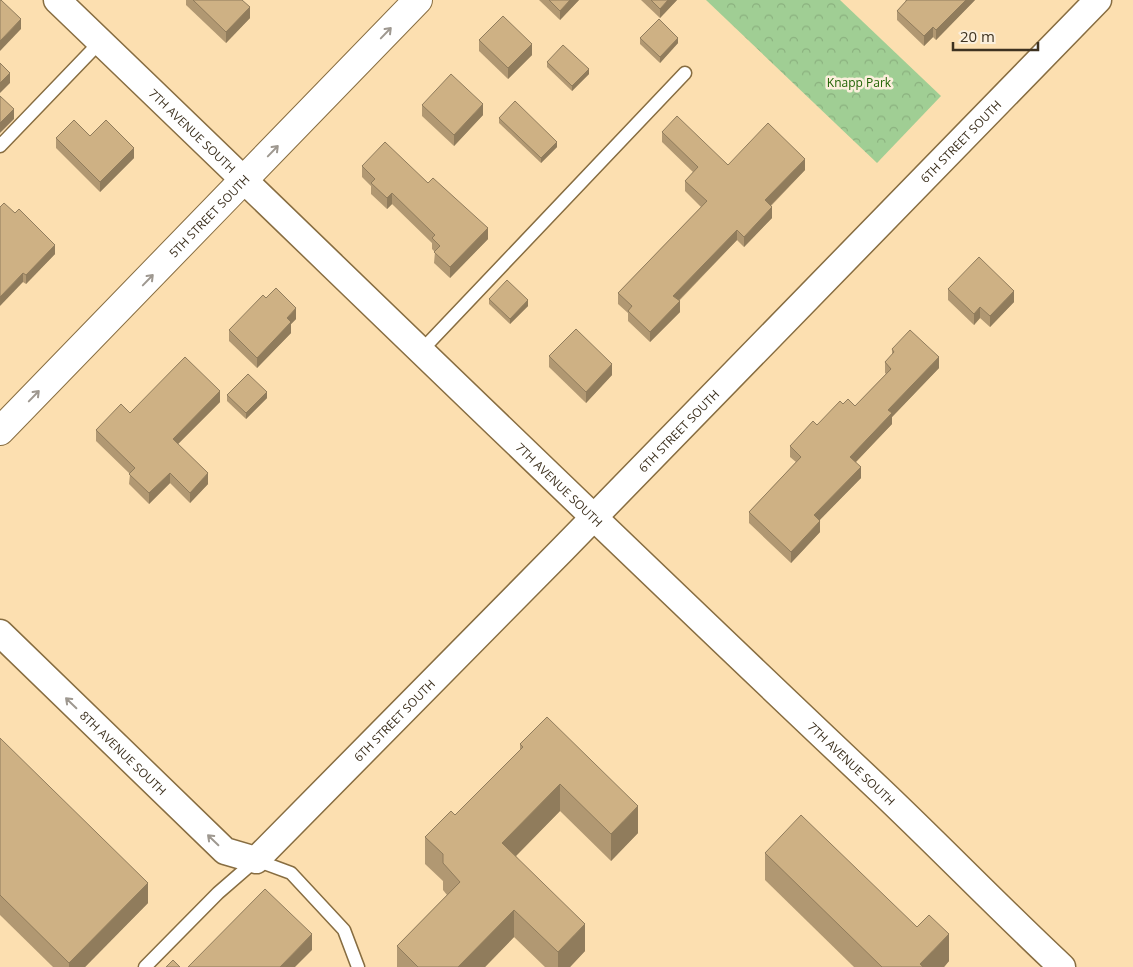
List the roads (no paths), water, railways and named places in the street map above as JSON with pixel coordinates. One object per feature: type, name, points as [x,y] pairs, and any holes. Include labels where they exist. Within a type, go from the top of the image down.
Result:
[{"type":"street","name":"7TH AVENUE SOUTH","points":[[57,0],[246,180],[592,518],[924,832],[988,898],[1062,967]]},
{"type":"street","name":"5TH STREET SOUTH","points":[[0,431],[246,180],[418,0]]},
{"type":"street","name":"6TH STREET SOUTH","points":[[256,860],[1098,0]]},
{"type":"street","name":"8TH AVENUE SOUTH","points":[[0,633],[225,851],[256,860]]},
{"type":"lane","points":[[0,146],[100,42]]},
{"type":"lane","points":[[421,351],[685,73]]},
{"type":"lane","points":[[145,967],[218,893],[256,860],[291,873],[344,930],[358,967]]},
{"type":"park label","name":"Knapp Park","points":[[859,82]]}]
